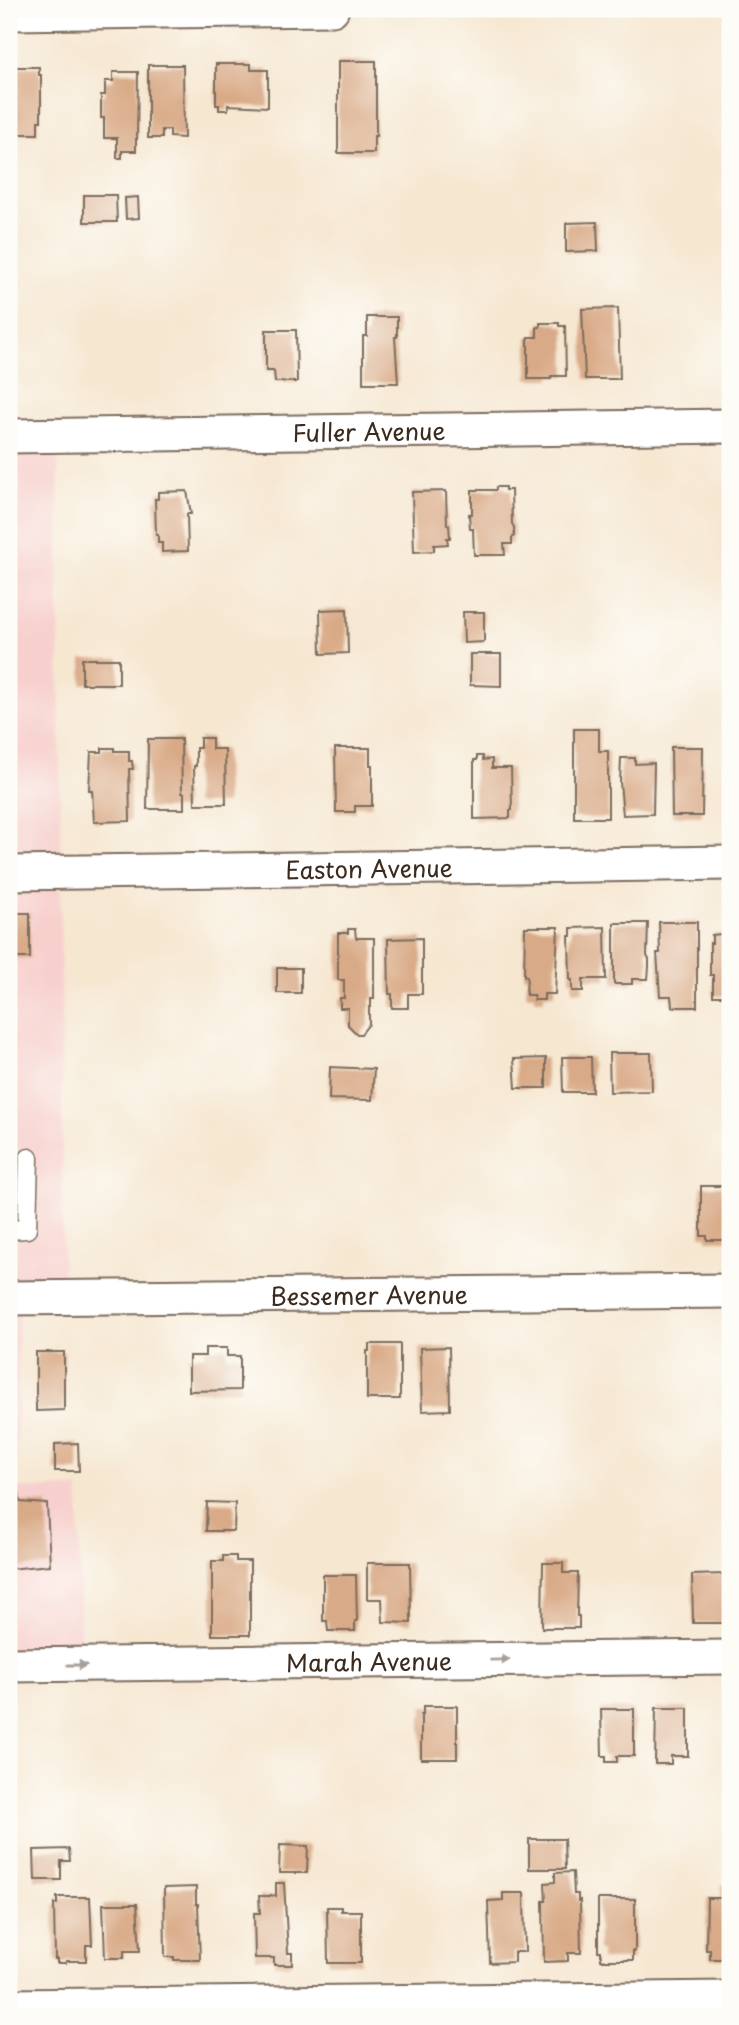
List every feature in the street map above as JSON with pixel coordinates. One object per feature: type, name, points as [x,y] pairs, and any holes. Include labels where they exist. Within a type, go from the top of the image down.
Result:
[{"type":"street","points":[[9,13],[332,9]]},
{"type":"street","name":"Fuller Avenue","points":[[9,436],[730,426]]},
{"type":"street","name":"Easton Avenue","points":[[9,873],[730,863]]},
{"type":"street","name":"Bessemer Avenue","points":[[9,1298],[730,1291]]},
{"type":"street","name":"Marah Avenue","points":[[9,1665],[730,1657]]},
{"type":"street","points":[[9,2006],[730,1998]]},
{"type":"lane","points":[[9,1230],[27,1229],[29,1158]]},
{"type":"shaded area","points":[[58,435],[63,1298],[19,1299],[16,1488],[79,1488],[81,1665],[9,1665],[9,436]]},
{"type":"building","points":[[338,61],[376,61],[374,153],[338,153]]},
{"type":"building","points":[[216,64],[251,64],[251,70],[268,70],[268,107],[228,105],[228,110],[219,110],[219,105],[216,105]]},
{"type":"building","points":[[148,65],[183,65],[184,138],[170,137],[170,130],[162,130],[162,138],[148,138]]},
{"type":"building","points":[[12,67],[39,67],[41,121],[38,121],[38,134],[19,134],[19,126],[11,126],[9,91],[12,91]]},
{"type":"building","points":[[113,72],[138,72],[136,151],[122,151],[122,158],[117,158],[117,138],[104,138],[104,118],[101,118],[101,95],[105,95],[105,81],[113,81]]},
{"type":"building","points":[[84,195],[116,195],[117,222],[84,222]]},
{"type":"building","points":[[138,197],[139,218],[126,219],[125,198]]},
{"type":"building","points":[[597,222],[598,251],[566,252],[566,223]]},
{"type":"building","points":[[618,308],[620,379],[585,379],[582,309]]},
{"type":"building","points":[[367,317],[397,317],[395,337],[398,383],[363,383],[363,336],[367,336]]},
{"type":"building","points":[[540,323],[559,323],[559,326],[565,326],[566,376],[528,379],[528,337],[537,337]]},
{"type":"building","points":[[266,330],[296,330],[297,382],[275,382],[274,371],[266,371]]},
{"type":"building","points":[[496,487],[511,490],[514,527],[512,544],[504,544],[505,555],[474,555],[473,529],[470,529],[469,514],[472,514],[472,490],[496,490]]},
{"type":"building","points":[[187,491],[191,514],[187,514],[188,551],[162,552],[162,543],[158,543],[156,535],[155,499],[158,499],[158,492]]},
{"type":"building","points":[[446,491],[450,538],[447,538],[448,544],[434,545],[434,551],[414,552],[412,492]]},
{"type":"building","points":[[347,609],[348,653],[321,654],[320,610]]},
{"type":"building","points":[[463,612],[484,612],[484,642],[464,643]]},
{"type":"building","points":[[470,654],[501,654],[501,686],[470,685]]},
{"type":"building","points":[[82,659],[119,659],[119,684],[82,684]]},
{"type":"building","points":[[574,729],[599,729],[599,751],[608,751],[608,818],[574,818]]},
{"type":"building","points":[[200,738],[212,738],[212,749],[225,749],[226,804],[195,804],[194,766]]},
{"type":"building","points":[[148,739],[181,739],[184,809],[147,809]]},
{"type":"building","points":[[671,747],[703,747],[702,816],[672,816]]},
{"type":"building","points":[[102,748],[129,751],[129,761],[132,761],[133,769],[129,769],[130,821],[94,822],[92,790],[89,790],[91,752],[102,752]]},
{"type":"building","points":[[335,748],[370,748],[372,806],[355,806],[355,812],[336,812]]},
{"type":"building","points":[[477,756],[483,756],[483,760],[492,759],[492,768],[511,768],[510,818],[474,819],[474,760],[477,760]]},
{"type":"building","points":[[621,758],[635,758],[635,764],[654,763],[653,814],[623,815]]},
{"type":"building","points":[[9,913],[30,913],[30,958],[9,958]]},
{"type":"building","points":[[659,922],[697,922],[697,1007],[672,1007],[671,996],[660,996],[657,953],[660,953]]},
{"type":"building","points":[[614,923],[648,923],[648,979],[632,979],[632,984],[614,984]]},
{"type":"building","points":[[525,927],[558,927],[555,994],[544,994],[544,1000],[534,1000],[534,995],[526,995]]},
{"type":"building","points":[[605,927],[606,979],[583,979],[583,991],[572,991],[569,936],[571,928]]},
{"type":"building","points":[[348,929],[355,929],[356,938],[374,938],[374,999],[371,999],[369,1007],[369,1024],[361,1034],[357,1034],[348,1025],[348,1008],[340,1008],[340,998],[344,998],[344,980],[338,980],[338,933],[348,933]]},
{"type":"building","points":[[730,933],[730,996],[713,996],[713,975],[710,975],[712,935]]},
{"type":"building","points":[[422,938],[422,994],[408,994],[408,1008],[392,1008],[392,994],[389,994],[388,939]]},
{"type":"building","points":[[277,968],[301,968],[301,993],[277,993]]},
{"type":"building","points":[[609,1053],[651,1053],[652,1091],[610,1092]]},
{"type":"building","points":[[562,1057],[591,1057],[592,1092],[563,1092]]},
{"type":"building","points":[[546,1058],[546,1088],[516,1088],[514,1059]]},
{"type":"building","points":[[330,1067],[374,1069],[372,1100],[329,1099]]},
{"type":"building","points":[[701,1186],[729,1186],[730,1240],[707,1240],[707,1236],[701,1236]]},
{"type":"building","points":[[369,1344],[400,1344],[400,1399],[367,1399]]},
{"type":"building","points":[[449,1347],[450,1410],[422,1411],[420,1348]]},
{"type":"building","points":[[205,1348],[227,1348],[227,1356],[240,1356],[240,1390],[189,1391],[189,1356],[205,1356]]},
{"type":"building","points":[[36,1352],[64,1352],[64,1410],[36,1411]]},
{"type":"building","points":[[78,1443],[79,1471],[55,1471],[55,1444]]},
{"type":"building","points":[[9,1491],[19,1493],[20,1502],[47,1504],[50,1565],[9,1569]]},
{"type":"building","points":[[207,1502],[235,1503],[234,1531],[206,1531]]},
{"type":"building","points":[[223,1556],[236,1556],[236,1561],[250,1561],[250,1635],[212,1635],[212,1561],[223,1561]]},
{"type":"building","points":[[367,1563],[410,1563],[411,1623],[383,1622],[382,1599],[367,1599]]},
{"type":"building","points":[[543,1563],[563,1563],[563,1573],[578,1573],[579,1628],[542,1628]]},
{"type":"building","points":[[725,1574],[725,1623],[693,1623],[692,1575]]},
{"type":"building","points":[[323,1575],[356,1575],[355,1631],[328,1631],[327,1621],[323,1621]]},
{"type":"building","points":[[423,1706],[457,1706],[457,1759],[421,1759]]},
{"type":"building","points":[[656,1708],[688,1708],[688,1756],[671,1756],[671,1764],[655,1764]]},
{"type":"building","points":[[601,1709],[634,1709],[634,1756],[617,1756],[617,1762],[606,1762],[606,1756],[602,1756]]},
{"type":"building","points":[[529,1839],[564,1839],[565,1869],[529,1869]]},
{"type":"building","points":[[280,1845],[308,1846],[307,1873],[279,1873]]},
{"type":"building","points":[[69,1849],[70,1861],[61,1861],[61,1880],[35,1880],[34,1850]]},
{"type":"building","points":[[573,1872],[574,1894],[578,1894],[578,1901],[580,1900],[581,1953],[568,1953],[568,1961],[544,1962],[545,1883],[555,1882],[555,1873]]},
{"type":"building","points":[[276,1883],[284,1883],[288,1953],[292,1953],[292,1965],[274,1965],[274,1958],[255,1958],[254,1913],[260,1913],[259,1896],[276,1896]]},
{"type":"building","points":[[722,1884],[730,1885],[730,1959],[710,1959],[710,1950],[706,1950],[707,1898],[721,1898]]},
{"type":"building","points":[[196,1887],[200,1960],[174,1960],[174,1957],[165,1957],[164,1888]]},
{"type":"building","points":[[503,1893],[524,1893],[525,1952],[514,1952],[514,1962],[490,1963],[488,1901],[503,1900]]},
{"type":"building","points":[[57,1897],[90,1897],[92,1945],[86,1945],[86,1961],[57,1963],[55,1959],[54,1904],[57,1904]]},
{"type":"building","points":[[598,1899],[635,1899],[633,1960],[601,1960],[601,1951],[598,1951]]},
{"type":"building","points":[[103,1904],[137,1904],[140,1951],[124,1951],[124,1958],[105,1958]]},
{"type":"building","points":[[327,1907],[341,1907],[341,1911],[361,1911],[361,1963],[328,1963]]}]
